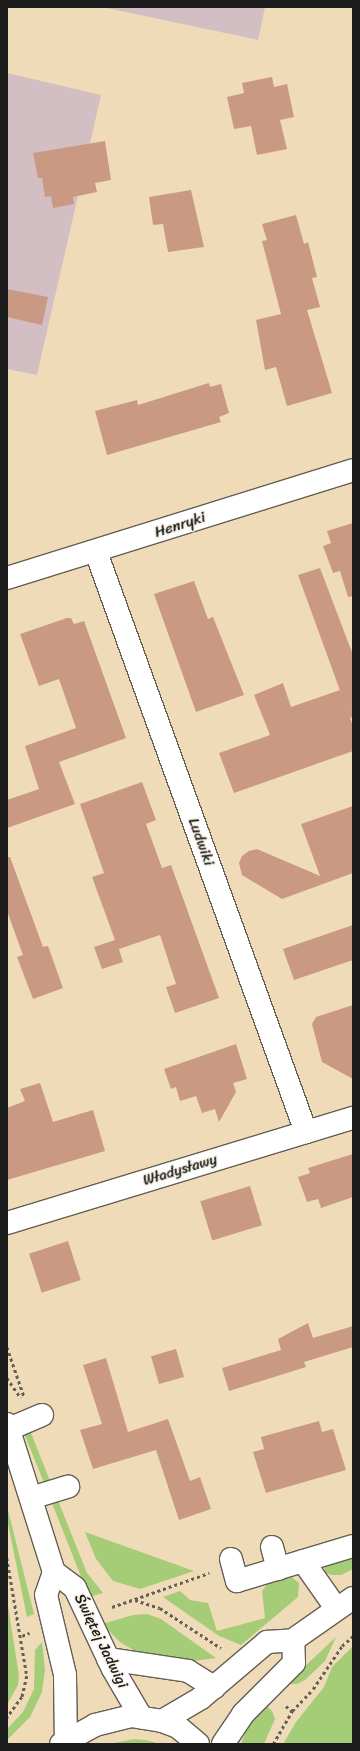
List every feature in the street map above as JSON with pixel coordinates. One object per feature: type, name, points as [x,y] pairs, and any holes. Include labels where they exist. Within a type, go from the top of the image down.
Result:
[{"type":"street","name":"Henryki","points":[[7,578],[96,552],[353,470]]},
{"type":"street","name":"Ludwiki","points":[[96,552],[306,1132]]},
{"type":"street","name":"Władysławy","points":[[7,1223],[353,1118]]},
{"type":"street","points":[[42,1415],[8,1426],[54,1572],[46,1595],[65,1675],[64,1743]]},
{"type":"street","points":[[31,1498],[68,1487]]},
{"type":"street","points":[[230,1559],[237,1581],[353,1546]]},
{"type":"street","points":[[272,1547],[278,1569]]},
{"type":"street","points":[[152,1719],[201,1698],[267,1642],[293,1640],[345,1603],[303,1561]]},
{"type":"street","name":"Świętej Jadwigi","points":[[54,1572],[75,1588],[108,1659],[152,1719]]},
{"type":"street","points":[[223,1744],[243,1714],[294,1664],[293,1640]]},
{"type":"street","points":[[108,1659],[188,1671],[214,1687]]},
{"type":"street","points":[[64,1743],[95,1725],[116,1718],[152,1719],[178,1727],[198,1744]]},
{"type":"path","points":[[7,1346],[23,1398],[7,1378]]},
{"type":"path","points":[[7,1558],[28,1676],[22,1697],[7,1718]]},
{"type":"path","points":[[109,1608],[134,1600],[150,1604],[171,1614],[222,1649]]},
{"type":"path","points":[[273,1744],[292,1711],[313,1689],[342,1646],[353,1636]]},
{"type":"shaded area","points":[[102,7],[265,7],[258,40]]},
{"type":"shaded area","points":[[7,73],[101,95],[37,375],[7,369]]},
{"type":"green space","points":[[29,1428],[52,1486],[44,1483],[24,1433]]},
{"type":"green space","points":[[69,1493],[85,1532],[194,1571],[140,1589],[113,1581],[96,1559]]},
{"type":"green space","points":[[57,1498],[87,1573],[103,1593],[89,1597],[52,1503]]},
{"type":"green space","points":[[7,1506],[34,1614],[27,1617],[7,1519]]},
{"type":"green space","points":[[353,1554],[353,1569],[341,1575],[331,1575],[325,1572],[324,1566]]},
{"type":"green space","points":[[289,1575],[299,1583],[298,1597],[241,1645],[219,1636],[163,1597],[180,1591],[190,1600],[208,1603],[217,1631],[265,1618],[262,1591],[268,1583]]},
{"type":"green space","points":[[7,1599],[19,1676],[18,1685],[7,1705]]},
{"type":"green space","points":[[147,1614],[161,1619],[216,1658],[186,1662],[146,1657],[121,1643],[102,1624],[133,1615]]},
{"type":"green space","points":[[336,1637],[325,1661],[305,1680],[297,1684],[286,1684]]},
{"type":"green space","points":[[42,1642],[45,1670],[42,1692],[30,1717],[7,1740],[7,1729],[23,1712],[34,1689],[35,1650]]},
{"type":"green space","points":[[353,1646],[353,1744],[283,1744],[296,1722],[324,1687],[332,1667]]},
{"type":"green space","points":[[265,1704],[272,1711],[275,1719],[264,1744],[241,1744],[247,1727]]},
{"type":"green space","points":[[134,1739],[146,1740],[160,1744],[109,1744]]},
{"type":"building","points":[[272,77],[274,87],[287,84],[294,117],[280,120],[287,149],[257,155],[251,126],[234,129],[227,97],[244,93],[242,83]]},
{"type":"building","points":[[105,141],[111,180],[95,183],[97,192],[73,197],[74,204],[53,208],[51,196],[45,197],[42,178],[38,178],[33,153]]},
{"type":"building","points":[[191,190],[204,247],[168,252],[163,224],[153,225],[149,197]]},
{"type":"building","points":[[296,215],[304,244],[308,242],[317,277],[312,278],[320,307],[307,310],[332,393],[287,406],[276,367],[265,370],[256,320],[281,314],[262,241],[267,240],[262,224]]},
{"type":"building","points":[[7,289],[48,297],[42,325],[7,317]]},
{"type":"building","points":[[209,383],[210,387],[221,384],[229,413],[219,417],[221,422],[107,455],[95,411],[137,400],[138,405]]},
{"type":"building","points":[[353,523],[353,596],[348,597],[340,571],[333,573],[323,546],[331,543],[327,531]]},
{"type":"building","points":[[320,568],[353,655],[353,717],[350,718],[298,575]]},
{"type":"building","points":[[194,581],[208,619],[213,617],[244,695],[196,712],[154,594]]},
{"type":"building","points":[[71,618],[74,624],[84,621],[126,738],[59,762],[75,804],[7,828],[7,800],[39,789],[25,746],[76,728],[59,679],[39,686],[20,634]]},
{"type":"building","points":[[283,683],[291,707],[340,690],[353,726],[353,751],[234,793],[219,753],[270,735],[254,695]]},
{"type":"building","points":[[142,782],[156,820],[146,824],[162,868],[171,865],[219,998],[175,1013],[166,987],[176,984],[160,935],[119,949],[123,962],[102,969],[94,947],[115,940],[92,877],[104,873],[80,804]]},
{"type":"building","points":[[353,806],[353,873],[282,899],[242,875],[239,863],[242,856],[249,851],[257,849],[320,876],[301,824]]},
{"type":"building","points":[[7,857],[10,857],[43,947],[48,946],[63,988],[33,999],[17,957],[23,955],[7,911]]},
{"type":"building","points":[[353,925],[353,960],[294,980],[283,949]]},
{"type":"building","points":[[353,1005],[353,1079],[322,1062],[312,1024],[316,1017]]},
{"type":"building","points":[[236,1044],[247,1079],[233,1083],[236,1092],[219,1122],[215,1109],[202,1113],[196,1096],[180,1101],[176,1087],[171,1089],[164,1069]]},
{"type":"building","points":[[40,1083],[53,1122],[93,1110],[105,1151],[7,1180],[7,1108],[25,1101],[20,1089]]},
{"type":"building","points":[[353,1154],[353,1197],[321,1208],[318,1199],[307,1202],[298,1177],[310,1173],[308,1168]]},
{"type":"building","points":[[250,1186],[262,1225],[212,1240],[200,1201]]},
{"type":"building","points":[[68,1241],[81,1280],[42,1293],[29,1254]]},
{"type":"building","points":[[308,1323],[313,1338],[353,1326],[353,1347],[304,1362],[306,1367],[229,1391],[222,1368],[281,1350],[278,1339]]},
{"type":"building","points":[[176,1349],[184,1377],[159,1384],[151,1356]]},
{"type":"building","points":[[106,1358],[128,1432],[168,1419],[190,1481],[200,1477],[211,1509],[179,1520],[156,1450],[93,1469],[80,1430],[102,1424],[83,1365]]},
{"type":"building","points":[[319,1421],[322,1432],[333,1429],[346,1470],[266,1493],[253,1452],[264,1449],[261,1437]]}]
